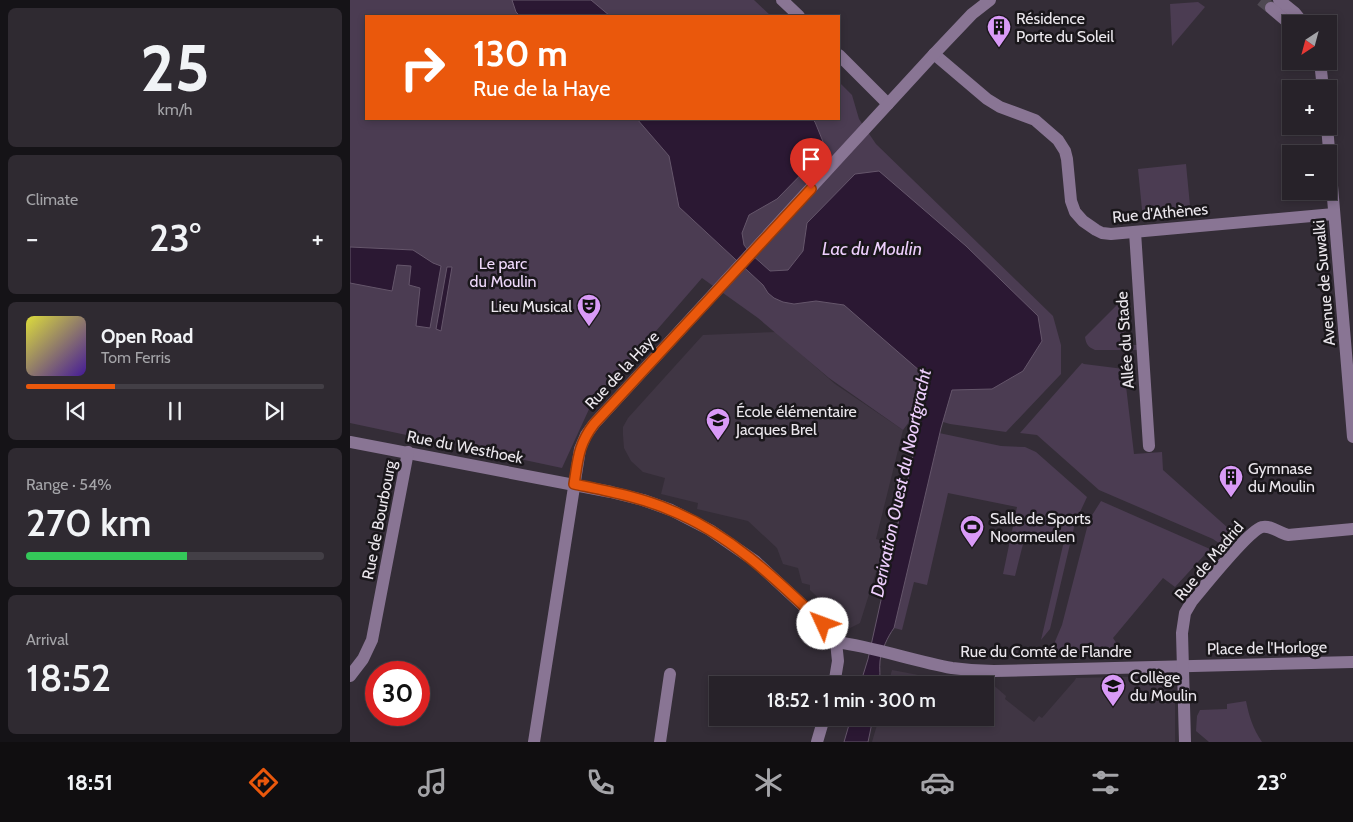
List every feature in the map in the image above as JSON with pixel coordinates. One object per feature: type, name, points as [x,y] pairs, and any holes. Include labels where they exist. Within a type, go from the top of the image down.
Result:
[{"type":"street","points":[[782,0],[798,15]]},
{"type":"street","name":"Rue de la Haye","points":[[534,742],[574,484],[580,449],[586,435],[594,424],[934,54],[972,14],[990,0]]},
{"type":"street","points":[[1275,4],[1296,15]]},
{"type":"street","points":[[1275,4],[1283,15]]},
{"type":"street","name":"Rue d'Athènes","points":[[934,54],[987,99],[1000,107],[1035,120],[1058,140],[1065,151],[1071,201],[1075,212],[1078,217],[1096,230],[1106,234],[1334,214]]},
{"type":"street","points":[[840,56],[888,104]]},
{"type":"street","name":"Avenue de Suwalki","points":[[1328,135],[1353,437]]},
{"type":"street","name":"Allée du Stade","points":[[1135,232],[1149,446]]},
{"type":"street","name":"Rue du Westhoek","points":[[350,442],[574,484]]},
{"type":"street","name":"Rue de Bourbourg","points":[[350,676],[372,640],[408,452]]},
{"type":"street","points":[[574,484],[643,500],[671,510],[710,530],[739,549],[823,624],[836,642],[838,661],[836,676]]},
{"type":"street","name":"Rue de Madrid","points":[[1185,742],[1182,626],[1187,609],[1205,586],[1250,534],[1258,529],[1270,528],[1288,535],[1353,529]]},
{"type":"street","name":"Rue du Comté de Flandre","points":[[836,642],[856,645],[945,667],[982,671],[1182,666]]},
{"type":"street","name":"Place de l'Horloge","points":[[1182,666],[1353,662]]},
{"type":"street","points":[[660,742],[670,674]]},
{"type":"street","points":[[817,742],[822,726]]},
{"type":"shaded area","name":"École élémentaire Jacques Brel","points":[[776,332],[835,384],[903,430],[876,539],[887,542],[880,573],[876,572],[860,623],[850,628],[810,590],[810,585],[802,583],[798,568],[783,564],[777,548],[748,521],[697,509],[698,503],[661,494],[665,478],[643,472],[631,461],[624,448],[623,427],[628,418],[703,335]]},
{"type":"shaded area","points":[[892,670],[924,676],[890,676]]},
{"type":"shaded area","name":"Collège du Moulin","points":[[1164,676],[1164,690],[1175,691],[1175,742],[872,742],[877,726],[994,726],[994,686],[1006,696],[1005,699],[1034,722],[1039,716],[1042,718],[1076,678]]},
{"type":"green space","name":"Le parc du Moulin","points":[[350,0],[754,0],[770,15],[365,15],[365,120],[840,120],[840,83],[852,95],[859,119],[876,144],[1053,316],[1061,345],[1061,374],[1006,432],[950,424],[915,414],[903,430],[829,378],[758,318],[702,278],[590,407],[562,468],[350,423]]},
{"type":"green space","points":[[1198,2],[1205,7],[1172,46],[1170,4]]},
{"type":"green space","points":[[1186,164],[1191,216],[1143,220],[1138,169]]},
{"type":"green space","points":[[1121,301],[1125,345],[1137,345],[1137,350],[1095,350],[1091,348],[1085,337]]},
{"type":"green space","points":[[1082,363],[1124,369],[1134,454],[1162,452],[1163,470],[1237,536],[1226,548],[1213,539],[1099,490],[1037,435],[1020,433]]},
{"type":"green space","points":[[939,433],[1001,446],[1025,447],[1036,452],[1087,497],[1075,523],[1050,629],[1041,640],[1064,541],[1026,532],[1015,576],[1003,574],[1017,507],[948,493],[927,585],[914,582],[902,630],[894,628]]},
{"type":"green space","points":[[1101,501],[1210,549],[1175,587],[1163,578],[1113,638],[1117,644],[1117,651],[1051,651],[1062,625],[1089,520]]},
{"type":"green space","points":[[1246,701],[1248,712],[1262,742],[1209,742],[1196,731],[1197,716],[1200,710],[1227,709],[1227,704]]},
{"type":"water","points":[[512,0],[591,0],[609,15],[519,15]]},
{"type":"water","name":"Lac du Moulin","points":[[638,120],[813,120],[826,149],[777,199],[749,215],[742,233],[744,245],[770,271],[788,270],[803,251],[807,223],[855,174],[879,171],[966,246],[1038,316],[1042,341],[1023,371],[992,389],[952,390],[941,428],[894,628],[889,635],[881,657],[880,676],[863,676],[922,415],[928,378],[844,305],[816,301],[794,304],[774,298],[763,285],[679,207],[669,156]]},
{"type":"water","points":[[350,247],[413,250],[441,266],[430,328],[416,326],[420,288],[409,285],[411,266],[397,265],[392,291],[350,283]]},
{"type":"water","points":[[447,267],[452,267],[441,331],[436,329]]},
{"type":"water","points":[[849,726],[871,726],[868,742],[844,742]]},
{"type":"tunnel","points":[[1261,0],[1271,8]]},
{"type":"place","name":"Résidence Porte du Soleil","points":[[999,48]]},
{"type":"place","name":"Lieu Musical","points":[[589,327]]},
{"type":"place","name":"École élémentaire Jacques Brel","points":[[718,441]]},
{"type":"place","name":"Gymnase du Moulin","points":[[1231,498]]},
{"type":"place","name":"Salle de Sports Noormeulen","points":[[972,548]]},
{"type":"place","name":"Collège du Moulin","points":[[1113,707]]},
{"type":"route","points":[[811,189],[594,424],[586,435],[580,449],[574,484],[643,500],[697,522],[721,536],[755,561],[823,624]]},
{"type":"water label","name":"Derivation Ouest du Noortgracht","points":[[901,483]]}]
